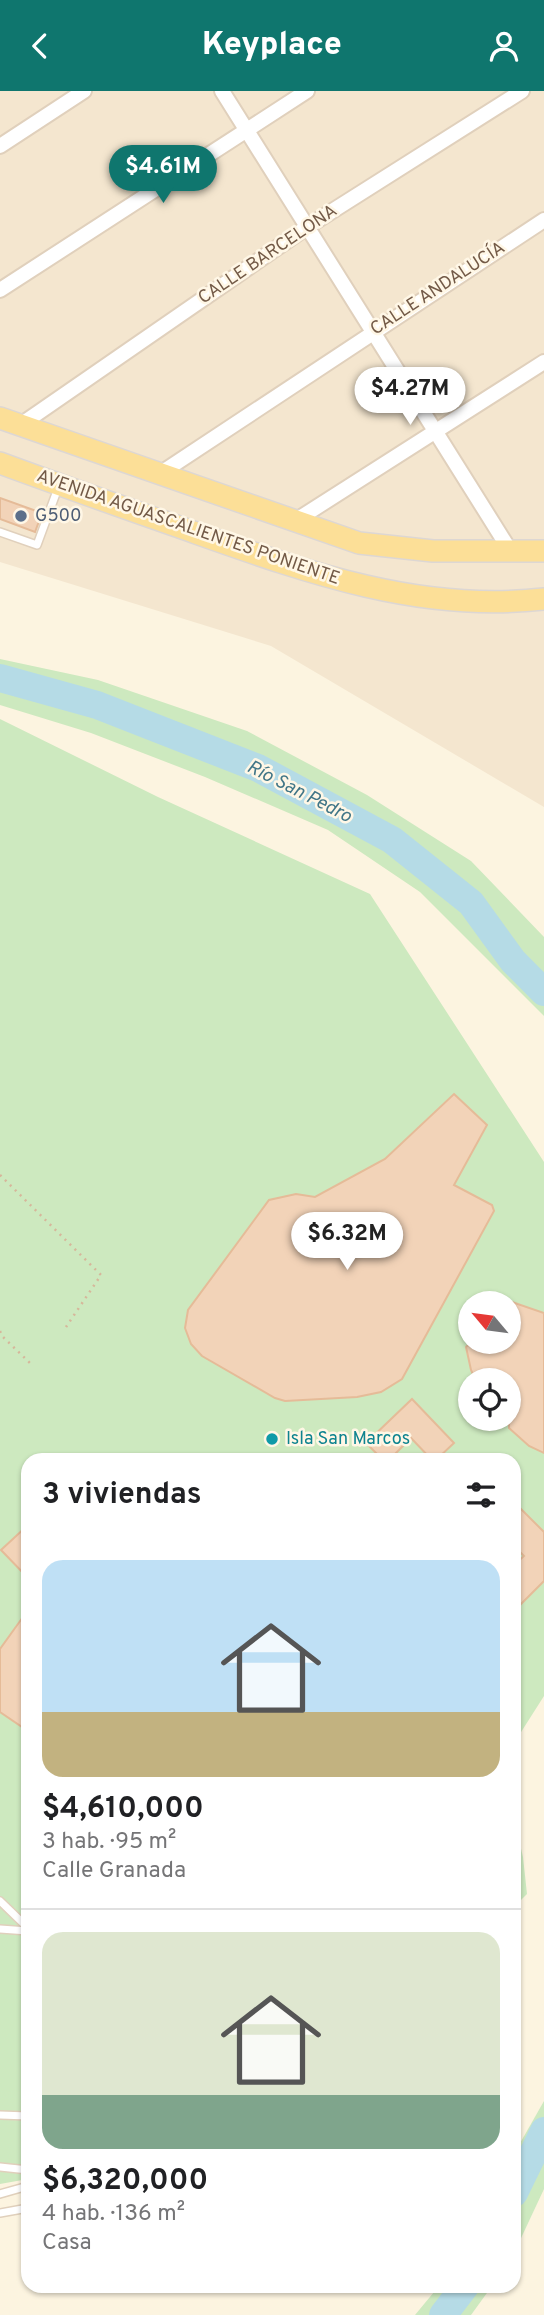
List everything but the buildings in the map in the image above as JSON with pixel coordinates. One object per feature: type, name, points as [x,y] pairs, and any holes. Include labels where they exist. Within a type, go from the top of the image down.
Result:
[{"type":"main road","points":[[10,422],[359,543],[433,551],[544,551]]},
{"type":"main road","name":"AVENIDA AGUASCALIENTES PONIENTE","points":[[0,463],[293,568],[357,586],[412,596],[472,602],[544,600]]},
{"type":"street","points":[[0,146],[84,91]]},
{"type":"street","points":[[222,91],[511,552]]},
{"type":"street","points":[[0,290],[307,91]]},
{"type":"street","name":"CALLE BARCELONA","points":[[10,422],[307,227],[522,91]]},
{"type":"street","name":"CALLE ANDALUCÍA","points":[[158,475],[372,331],[544,220]]},
{"type":"street","points":[[295,521],[544,362]]},
{"type":"lane","points":[[0,532],[37,545],[59,484]]},
{"type":"lane","points":[[0,1901],[21,1923]]},
{"type":"lane","points":[[0,1929],[21,1930]]},
{"type":"lane","points":[[0,2115],[21,2116]]},
{"type":"lane","points":[[0,2167],[21,2169]]},
{"type":"lane","points":[[0,2194],[21,2188]]},
{"type":"lane","points":[[0,2213],[21,2209]]},
{"type":"path","points":[[0,1175],[101,1275],[66,1327]]},
{"type":"path","points":[[0,1331],[31,1364]]},
{"type":"shaded area","points":[[0,91],[544,91],[544,807],[271,646],[0,562]]},
{"type":"green space","points":[[0,659],[98,680],[247,731],[367,795],[471,861],[544,937],[544,1016],[420,892],[328,830],[205,777],[91,733],[0,705]]},
{"type":"green space","name":"Isla San Marcos","points":[[0,719],[158,797],[370,894],[544,1162],[544,1696],[521,1732],[521,1453],[21,1453],[21,2180],[0,2184]]},
{"type":"green space","points":[[521,1848],[523,1857],[527,1894],[521,1900]]},
{"type":"green space","points":[[544,2101],[544,2189],[521,2238],[521,2141]]},
{"type":"green space","points":[[433,2293],[487,2293],[471,2315],[415,2315]]},
{"type":"waterway","name":"Río San Pedro","points":[[0,678],[97,705],[258,768],[392,840],[471,903],[513,961],[544,992]]},
{"type":"waterway","name":"Río San Pedro","points":[[521,2179],[544,2131]]},
{"type":"waterway","name":"Río San Pedro","points":[[443,2315],[460,2293]]},
{"type":"place","name":"G500","points":[[21,516]]},
{"type":"place","name":"Isla San Marcos","points":[[272,1439]]}]
